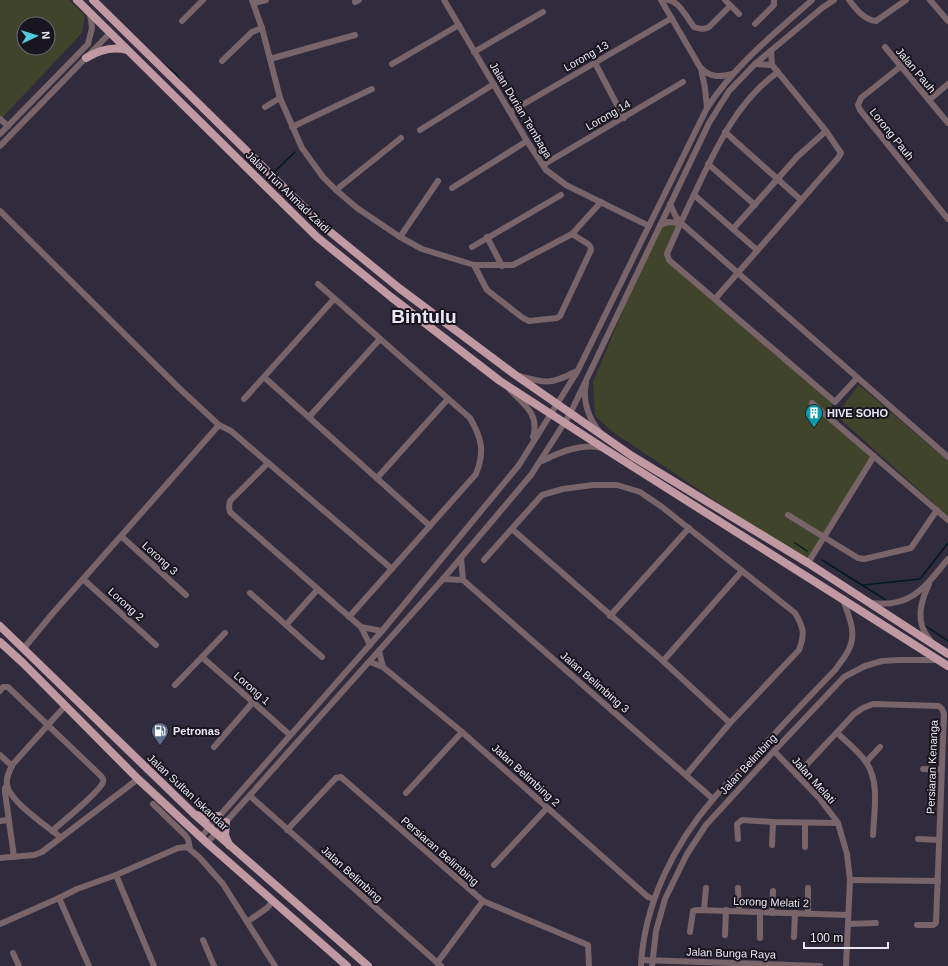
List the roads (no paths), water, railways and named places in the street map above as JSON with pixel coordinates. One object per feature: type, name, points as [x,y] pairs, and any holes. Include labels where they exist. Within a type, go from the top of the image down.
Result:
[{"type":"main road","name":"Jalan Tun Ahmad Zaidi","points":[[77,0],[317,237],[391,297],[500,381],[948,666]]},
{"type":"main road","name":"Jalan Tun Ahmad Zaidi","points":[[93,0],[323,226],[399,288],[514,374],[605,438],[872,603],[948,654]]},
{"type":"main road","points":[[86,58],[96,52],[107,49],[122,48],[128,50]]},
{"type":"main road","name":"Jalan Sultan Iskandar","points":[[0,626],[194,814],[368,966]]},
{"type":"main road","points":[[0,642],[138,779],[207,843],[347,966]]},
{"type":"main road","points":[[194,814],[206,818],[218,816]]},
{"type":"main road","points":[[226,822],[225,835],[230,846]]},
{"type":"street","points":[[100,0],[102,9]]},
{"type":"street","points":[[182,21],[204,0]]},
{"type":"street","points":[[266,0],[253,2],[262,28],[280,98],[302,148],[336,190],[357,208],[400,237],[422,249],[474,265],[512,265],[572,234],[601,202]]},
{"type":"street","name":"Jalan Durian Tembaga","points":[[444,0],[527,141],[543,165],[566,185],[649,226]]},
{"type":"street","points":[[708,108],[700,67],[672,18],[665,1],[672,0],[676,3],[694,27],[698,29],[705,29],[709,27],[730,6]]},
{"type":"street","points":[[725,0],[739,14]]},
{"type":"street","points":[[755,24],[772,8],[774,5],[774,0]]},
{"type":"street","points":[[201,837],[382,631],[519,465],[576,372],[708,108],[720,89],[754,51],[812,0]]},
{"type":"street","points":[[207,843],[370,662],[531,475],[570,414],[709,123],[729,91],[755,64],[822,8],[834,0]]},
{"type":"street","points":[[848,0],[868,20],[876,21],[906,0]]},
{"type":"street","points":[[930,0],[948,21]]},
{"type":"street","points":[[474,52],[543,12]]},
{"type":"street","points":[[0,134],[88,44],[92,28],[90,13]]},
{"type":"street","name":"Lorong 13","points":[[510,112],[672,18]]},
{"type":"street","points":[[392,64],[459,25]]},
{"type":"street","points":[[222,61],[252,32],[262,28]]},
{"type":"street","points":[[0,146],[110,33]]},
{"type":"street","points":[[270,59],[356,35]]},
{"type":"street","name":"Jalan Pauh","points":[[885,47],[900,67],[948,123]]},
{"type":"street","points":[[715,299],[840,154],[840,151],[826,131],[772,65],[771,51]]},
{"type":"street","points":[[594,63],[624,118]]},
{"type":"street","points":[[755,64],[772,65]]},
{"type":"street","points":[[700,67],[711,76],[733,74]]},
{"type":"street","name":"Lorong Pauh","points":[[900,67],[861,98],[858,105],[860,110],[948,219]]},
{"type":"street","points":[[778,72],[755,91],[740,109],[725,132],[708,164],[666,254],[669,260],[835,402],[856,378]]},
{"type":"street","name":"Lorong 14","points":[[543,165],[683,82]]},
{"type":"street","points":[[420,130],[494,84]]},
{"type":"street","points":[[929,100],[948,84]]},
{"type":"street","points":[[292,127],[372,89]]},
{"type":"street","points":[[265,107],[280,98]]},
{"type":"street","points":[[8,126],[38,106]]},
{"type":"street","points":[[0,119],[8,126]]},
{"type":"street","points":[[733,229],[803,150],[826,131]]},
{"type":"street","points":[[725,132],[801,200]]},
{"type":"street","points":[[336,190],[401,138]]},
{"type":"street","points":[[452,188],[527,141]]},
{"type":"street","points":[[708,164],[755,205]]},
{"type":"street","points":[[400,237],[438,181]]},
{"type":"street","points":[[472,247],[561,195]]},
{"type":"street","points":[[694,195],[757,250]]},
{"type":"street","points":[[670,204],[676,217],[681,223],[856,378],[948,457]]},
{"type":"street","points":[[0,211],[178,388],[219,425],[231,431],[392,569]]},
{"type":"street","points":[[660,225],[668,222],[681,223]]},
{"type":"street","points":[[474,265],[487,290],[523,318],[529,321],[556,318],[560,316],[591,250],[588,244],[572,234]]},
{"type":"street","points":[[487,237],[502,266]]},
{"type":"street","points":[[318,284],[470,418],[477,430],[481,445],[481,461],[476,474],[349,617]]},
{"type":"street","points":[[244,399],[334,299]]},
{"type":"street","points":[[309,418],[380,339]]},
{"type":"street","points":[[514,374],[546,382],[559,380],[576,372]]},
{"type":"street","points":[[590,372],[585,386],[586,401],[590,417],[605,438]]},
{"type":"street","points":[[264,377],[430,526]]},
{"type":"street","points":[[500,381],[526,405],[532,415],[535,429],[529,448]]},
{"type":"street","points":[[377,478],[448,399]]},
{"type":"street","points":[[812,403],[948,520]]},
{"type":"street","points":[[24,648],[219,425]]},
{"type":"street","points":[[540,461],[556,454],[580,448],[596,447],[605,449]]},
{"type":"street","points":[[808,563],[874,456]]},
{"type":"street","points":[[268,463],[230,501],[230,512],[361,627],[370,645]]},
{"type":"street","points":[[484,560],[542,495],[563,489],[593,484],[617,485],[640,492],[662,507],[795,613],[802,625],[804,638],[799,650],[730,723],[686,775]]},
{"type":"street","points":[[788,515],[858,558],[864,559],[911,548],[937,510]]},
{"type":"street","points":[[610,616],[688,528]]},
{"type":"street","points":[[512,529],[663,661],[730,723]]},
{"type":"street","name":"Lorong 3","points":[[121,536],[186,595]]},
{"type":"street","points":[[443,579],[463,580],[461,558]]},
{"type":"street","points":[[935,646],[925,635],[920,615],[922,597],[931,581],[948,559]]},
{"type":"street","points":[[663,661],[742,571]]},
{"type":"street","name":"Lorong 2","points":[[83,579],[156,645]]},
{"type":"street","name":"Jalan Belimbing 3","points":[[463,580],[713,799]]},
{"type":"street","points":[[872,603],[884,605],[910,599],[931,581]]},
{"type":"street","points":[[286,625],[318,589]]},
{"type":"street","points":[[250,593],[322,657]]},
{"type":"street","name":"Jalan Belimbing","points":[[642,963],[646,932],[654,899],[664,875],[680,844],[713,799],[835,670],[850,648],[852,636],[851,623],[843,600]]},
{"type":"street","points":[[361,627],[382,631]]},
{"type":"street","points":[[175,685],[225,633]]},
{"type":"street","points":[[379,651],[383,667]]},
{"type":"street","name":"Lorong 1","points":[[202,657],[290,735]]},
{"type":"street","name":"Jalan Belimbing","points":[[652,963],[656,931],[665,899],[687,854],[706,825],[774,751],[844,677],[865,666],[882,661],[938,660]]},
{"type":"street","name":"Jalan Belimbing 2","points":[[370,662],[383,667],[462,732],[648,897],[654,899]]},
{"type":"street","points":[[0,691],[3,687],[8,688],[102,776],[104,780],[103,784],[90,797],[52,831]]},
{"type":"street","points":[[214,746],[253,702]]},
{"type":"street","name":"Persiaran Kenanga","points":[[797,775],[854,714],[863,708],[873,704],[938,706],[942,709],[944,714],[936,923],[933,925],[917,925]]},
{"type":"street","points":[[14,857],[9,820],[2,792],[7,785],[8,772],[65,706]]},
{"type":"street","points":[[406,793],[462,732]]},
{"type":"street","points":[[837,733],[866,762],[870,768],[875,797],[873,835]]},
{"type":"street","points":[[866,762],[880,747]]},
{"type":"street","name":"Jalan Melati","points":[[774,751],[820,799],[838,823],[847,854],[850,880],[846,966]]},
{"type":"street","points":[[0,755],[12,766]]},
{"type":"street","points":[[923,769],[942,770]]},
{"type":"street","name":"Persiaran Belimbing","points":[[287,830],[336,778],[341,777],[483,901],[588,945],[589,966]]},
{"type":"street","points":[[0,858],[38,854],[138,779]]},
{"type":"street","points":[[7,785],[12,795],[20,804],[60,837]]},
{"type":"street","name":"Jalan Belimbing","points":[[250,796],[439,965]]},
{"type":"street","points":[[90,797],[101,807]]},
{"type":"street","points":[[153,804],[185,835],[189,842],[190,849]]},
{"type":"street","points":[[494,865],[547,808]]},
{"type":"street","points":[[0,821],[9,820]]},
{"type":"street","points":[[738,839],[737,824],[742,820],[838,823]]},
{"type":"street","points":[[772,845],[773,822]]},
{"type":"street","points":[[805,823],[805,848]]},
{"type":"street","points":[[918,839],[939,840]]},
{"type":"street","points":[[0,924],[77,889],[116,875],[178,848],[187,848],[199,857],[223,884],[274,966]]},
{"type":"street","points":[[116,875],[154,966]]},
{"type":"street","points":[[850,880],[938,881]]},
{"type":"street","points":[[704,909],[706,888]]},
{"type":"street","points":[[738,888],[739,910]]},
{"type":"street","points":[[808,888],[808,914]]},
{"type":"street","points":[[772,913],[773,891]]},
{"type":"street","points":[[59,898],[89,966]]},
{"type":"street","points":[[247,922],[267,908],[273,901]]},
{"type":"street","points":[[439,965],[483,901]]},
{"type":"street","name":"Lorong Melati 2","points":[[690,932],[693,912],[704,909],[848,915]]},
{"type":"street","points":[[725,935],[726,910]]},
{"type":"street","points":[[760,912],[760,938]]},
{"type":"street","points":[[794,937],[795,913]]},
{"type":"street","points":[[848,924],[876,924]]},
{"type":"street","points":[[203,940],[214,966]]},
{"type":"street","points":[[13,952],[18,966]]},
{"type":"street","name":"Jalan Bunga Raya","points":[[642,963],[820,966]]},
{"type":"waterway","points":[[161,62],[176,74],[182,83]]},
{"type":"waterway","points":[[273,173],[295,152]]},
{"type":"waterway","points":[[795,543],[807,551]]},
{"type":"waterway","points":[[863,585],[920,579],[948,543]]},
{"type":"waterway","points":[[822,560],[886,600]]},
{"type":"waterway","points":[[924,625],[948,641]]},
{"type":"place","name":"HIVE SOHO","points":[[814,428]]},
{"type":"place","name":"Petronas","points":[[160,746]]},
{"type":"district","name":"Bintulu","points":[[424,316]]}]
